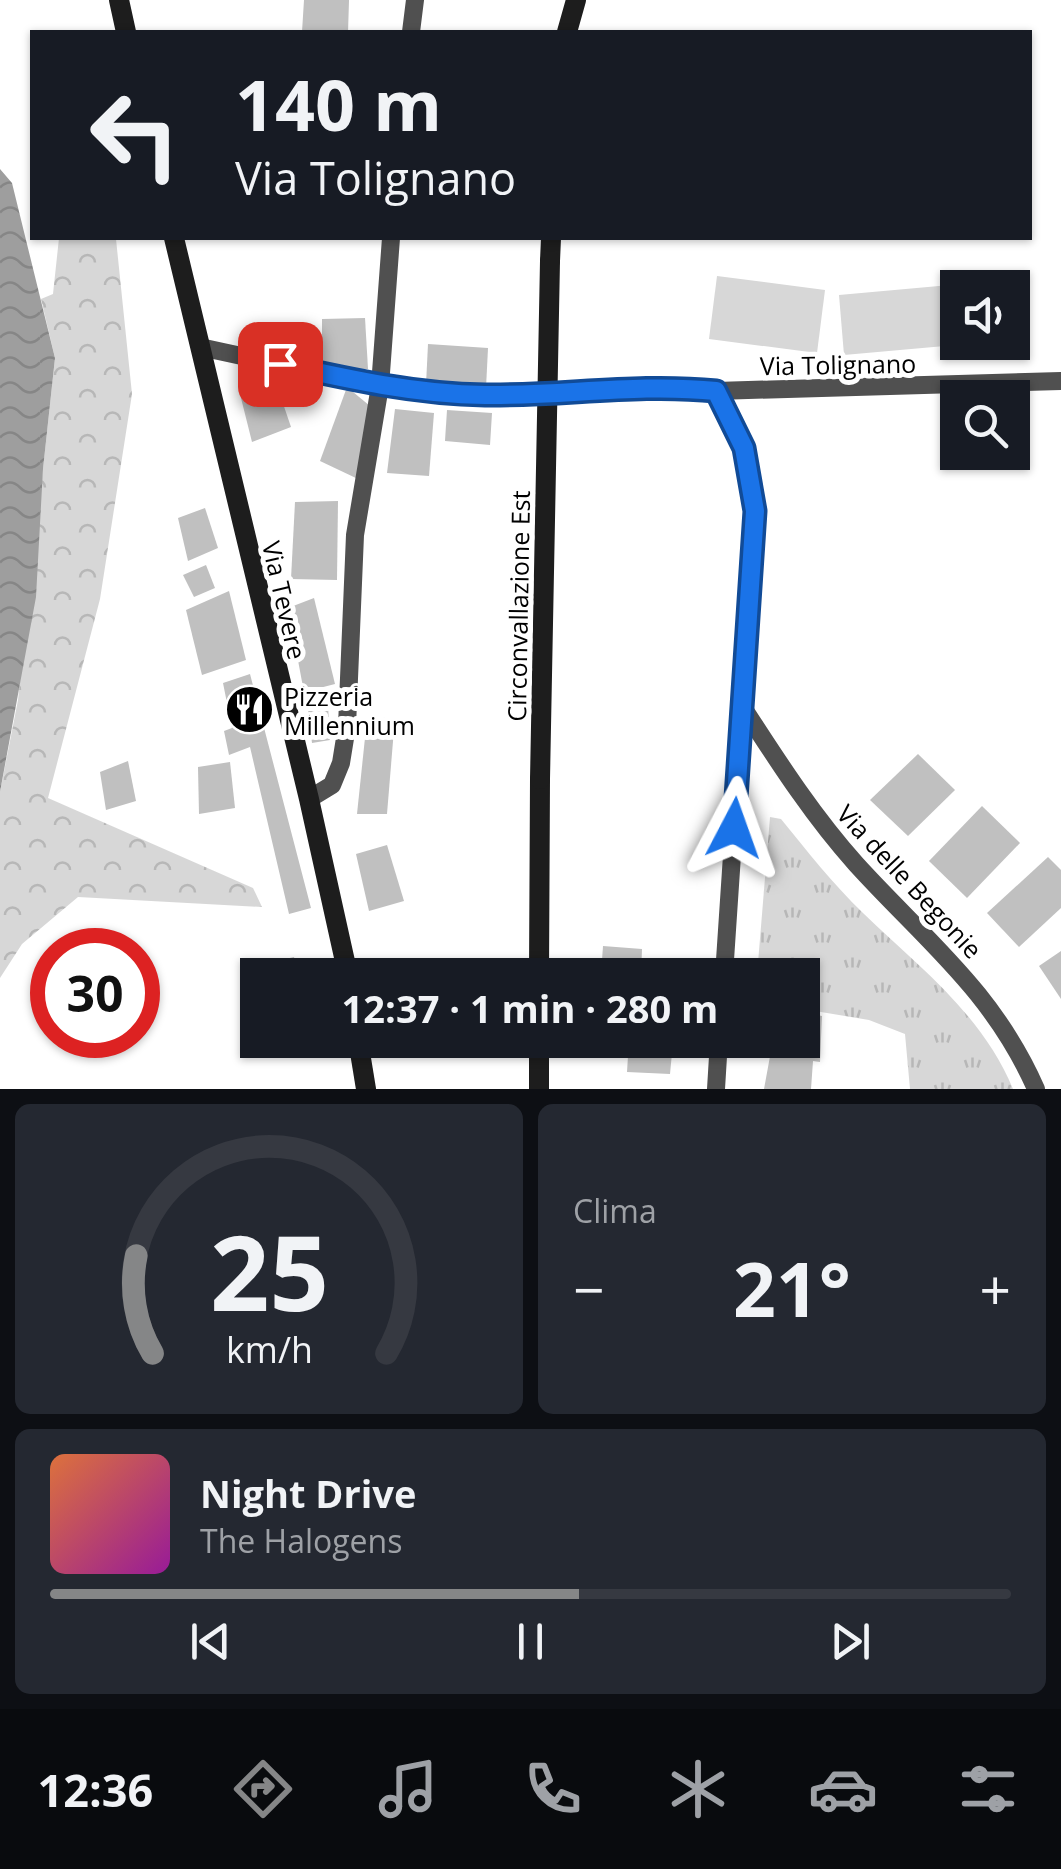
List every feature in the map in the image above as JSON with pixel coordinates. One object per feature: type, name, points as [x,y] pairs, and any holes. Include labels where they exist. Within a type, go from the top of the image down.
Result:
[{"type":"street","points":[[120,0],[126,30]]},
{"type":"street","points":[[411,30],[415,0]]},
{"type":"street","points":[[568,30],[576,0]]},
{"type":"street","name":"Via Tevere","points":[[174,240],[344,958]]},
{"type":"street","points":[[308,798],[332,785],[341,763],[355,535],[380,386],[391,240]]},
{"type":"street","name":"Circonvallazione Est","points":[[539,958],[551,240]]},
{"type":"street","name":"Via Tolignano","points":[[200,347],[380,386],[483,395],[667,386],[716,391],[1061,381]]},
{"type":"street","points":[[716,391],[744,448],[755,511],[725,958]]},
{"type":"street","name":"Via delle Begonie","points":[[744,709],[814,814],[859,867],[968,979],[1011,1038],[1036,1089]]},
{"type":"street","points":[[361,1058],[366,1089]]},
{"type":"street","points":[[539,1058],[539,1089]]},
{"type":"street","points":[[716,1089],[719,1058]]},
{"type":"green space","points":[[59,240],[116,240],[132,394],[100,599],[48,798],[253,888],[262,907],[78,897],[41,928],[30,928],[30,937],[0,978],[0,792],[18,700],[55,358],[41,299],[53,294]]},
{"type":"green space","points":[[717,276],[825,290],[817,353],[709,339]]},
{"type":"green space","points":[[940,286],[940,346],[844,355],[839,295]]},
{"type":"green space","points":[[770,817],[781,819],[852,902],[967,1015],[1000,1062],[1013,1089],[910,1089],[905,1034],[869,1020],[820,1012],[820,958],[758,958]]},
{"type":"water","points":[[0,169],[12,183],[55,358],[43,469],[36,597],[0,792]]},
{"type":"building","points":[[304,0],[349,0],[348,30],[302,30]]},
{"type":"building","points":[[365,318],[368,369],[322,369],[322,319]]},
{"type":"building","points":[[428,344],[488,348],[486,388],[426,385]]},
{"type":"building","points":[[276,383],[291,427],[252,442],[240,394]]},
{"type":"building","points":[[347,387],[370,406],[358,479],[320,461]]},
{"type":"building","points":[[395,409],[434,413],[429,476],[387,473]]},
{"type":"building","points":[[447,410],[492,413],[490,445],[445,441]]},
{"type":"building","points":[[338,501],[337,580],[291,579],[295,502]]},
{"type":"building","points":[[205,508],[218,548],[188,561],[178,518]]},
{"type":"building","points":[[206,565],[215,588],[194,597],[183,575]]},
{"type":"building","points":[[229,591],[246,660],[202,675],[186,610]]},
{"type":"building","points":[[314,598],[335,684],[304,692],[288,608]]},
{"type":"building","points":[[250,674],[311,908],[289,914],[250,747],[229,755],[224,731],[232,728],[223,683]]},
{"type":"building","points":[[328,705],[330,740],[312,743],[308,709]]},
{"type":"building","points":[[395,717],[387,814],[357,814],[367,719]]},
{"type":"building","points":[[918,754],[955,790],[908,836],[870,800]]},
{"type":"building","points":[[128,761],[136,801],[106,810],[100,772]]},
{"type":"building","points":[[230,762],[235,808],[199,814],[198,767]]},
{"type":"building","points":[[982,806],[1020,843],[967,898],[929,861]]},
{"type":"building","points":[[387,845],[404,901],[369,911],[356,854]]},
{"type":"building","points":[[1048,857],[1061,870],[1061,908],[1019,947],[987,913]]},
{"type":"building","points":[[603,946],[642,949],[642,958],[602,958]]},
{"type":"building","points":[[1061,951],[1061,999],[1039,966]]},
{"type":"building","points":[[822,1016],[820,1062],[813,1061],[811,1089],[764,1089],[770,1058],[820,1058]]},
{"type":"building","points":[[628,1058],[672,1058],[670,1074],[627,1072]]},
{"type":"place","name":"Pizzeria Millennium","points":[[249,710]]},
{"type":"route","points":[[280,364],[380,386],[483,395],[667,386],[716,391],[744,448],[755,511],[734,828]]}]
